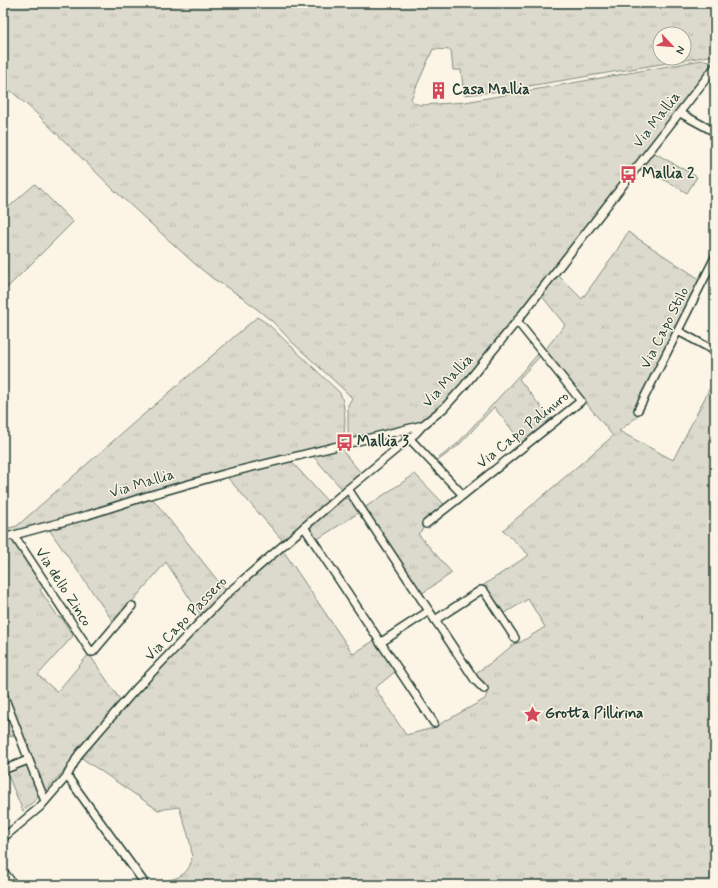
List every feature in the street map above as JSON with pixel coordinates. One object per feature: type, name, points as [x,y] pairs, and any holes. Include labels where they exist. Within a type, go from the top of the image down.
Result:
[{"type":"street","name":"Via Mallia","points":[[3,538],[88,515],[224,474],[423,425],[444,408],[464,386],[715,68]]},
{"type":"street","points":[[680,113],[715,132]]},
{"type":"street","name":"Via Capo Stilo","points":[[638,410],[715,257]]},
{"type":"street","name":"Via Capo Palinuro","points":[[463,495],[581,401],[516,321]]},
{"type":"street","points":[[678,331],[715,351]]},
{"type":"street","name":"Via Capo Passero","points":[[3,838],[45,801],[67,776],[79,754],[134,691],[228,593],[423,425]]},
{"type":"street","points":[[402,430],[463,495],[426,524]]},
{"type":"street","points":[[348,489],[475,680],[484,689]]},
{"type":"street","points":[[304,527],[434,723]]},
{"type":"street","name":"Via dello Zinco","points":[[14,535],[91,652],[93,652],[132,606]]},
{"type":"street","points":[[435,620],[481,590],[484,591],[514,638]]},
{"type":"street","points":[[380,643],[429,611]]},
{"type":"street","points":[[4,699],[45,801]]},
{"type":"street","points":[[3,770],[28,760]]},
{"type":"street","points":[[67,776],[143,881]]},
{"type":"street","points":[[3,871],[14,885]]},
{"type":"green space","points":[[3,3],[715,3],[715,55],[692,59],[692,26],[652,26],[652,66],[493,92],[464,95],[461,70],[453,70],[451,50],[433,49],[411,99],[417,104],[422,105],[465,102],[668,66],[692,66],[692,62],[702,60],[709,61],[713,66],[492,348],[454,392],[431,415],[421,422],[355,439],[350,438],[348,435],[348,405],[352,398],[293,343],[273,322],[242,297],[212,278],[195,264],[115,191],[35,112],[3,84]]},
{"type":"green space","points":[[653,152],[697,177],[687,193],[641,167]]},
{"type":"green space","points":[[35,184],[73,222],[3,292],[3,212]]},
{"type":"green space","points":[[628,232],[701,280],[636,409],[638,416],[619,431],[673,460],[715,378],[715,885],[149,885],[149,883],[168,881],[181,876],[188,868],[191,859],[191,848],[179,807],[158,810],[86,761],[82,758],[82,755],[178,648],[255,573],[282,549],[353,654],[375,640],[396,671],[375,688],[406,735],[433,728],[485,699],[487,694],[486,684],[474,674],[495,660],[514,644],[521,642],[545,627],[528,599],[502,615],[486,589],[482,586],[529,555],[503,530],[613,436],[544,351],[565,325],[541,295],[557,274],[582,299]]},
{"type":"green space","points":[[257,317],[268,324],[340,393],[343,404],[345,425],[343,438],[340,443],[3,535],[3,525],[9,528],[17,526]]},
{"type":"green space","points":[[539,353],[541,355],[519,379],[552,421],[523,444],[494,407],[459,445],[436,462],[435,461],[457,444]]},
{"type":"green space","points":[[340,448],[361,473],[342,489],[312,455]]},
{"type":"green space","points":[[291,461],[328,502],[283,541],[227,477]]},
{"type":"green space","points":[[415,474],[445,505],[425,521],[422,526],[423,529],[418,534],[452,573],[421,594],[364,508]]},
{"type":"green space","points":[[344,497],[346,499],[349,497],[360,512],[316,540],[308,527]]},
{"type":"green space","points":[[152,498],[226,591],[202,617],[166,562],[114,623],[48,528]]},
{"type":"green space","points":[[12,538],[44,586],[40,590],[59,618],[61,617],[73,636],[38,675],[57,692],[89,654],[121,701],[70,764],[45,791],[3,690],[3,541]]},
{"type":"green space","points":[[3,705],[5,706],[16,734],[3,739]]},
{"type":"green space","points":[[27,762],[40,796],[23,811],[6,771]]},
{"type":"place","name":"Casa Mallia","points":[[439,90]]},
{"type":"place","name":"Mallia 2","points":[[629,174]]},
{"type":"place","name":"Mallia 3","points":[[344,442]]},
{"type":"place","name":"Grotta Pillirina","points":[[532,714]]}]
